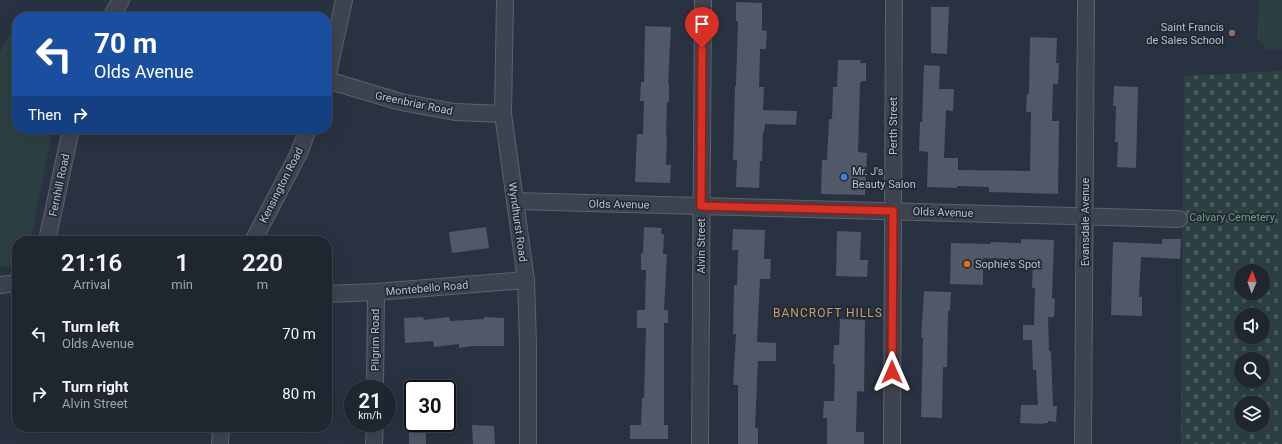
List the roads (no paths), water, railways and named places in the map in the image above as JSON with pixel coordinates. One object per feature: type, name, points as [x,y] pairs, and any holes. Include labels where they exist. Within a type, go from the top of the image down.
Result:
[{"type":"street","points":[[114,12],[121,0]]},
{"type":"street","points":[[332,56],[344,0]]},
{"type":"street","name":"Wyndhurst Road","points":[[505,0],[503,114],[526,280],[528,444]]},
{"type":"street","name":"Alvin Street","points":[[700,444],[703,0]]},
{"type":"street","name":"Perth Street","points":[[892,444],[894,0]]},
{"type":"street","name":"Evansdale Avenue","points":[[1083,444],[1086,0]]},
{"type":"street","name":"Greenbriar Road","points":[[332,81],[401,102],[455,112],[503,114]]},
{"type":"street","name":"Fernhill Road","points":[[48,236],[70,134]]},
{"type":"street","name":"Kensington Road","points":[[256,236],[299,153],[306,134]]},
{"type":"street","name":"Olds Avenue","points":[[514,201],[1179,219]]},
{"type":"street","name":"Montebello Road","points":[[332,294],[376,292],[526,280]]},
{"type":"street","points":[[0,285],[12,284]]},
{"type":"street","name":"Pilgrim Road","points":[[375,380],[376,292]]},
{"type":"street","points":[[220,444],[221,432]]},
{"type":"street","points":[[374,444],[375,432]]},
{"type":"place","name":"Saint Francis de Sales School","points":[[1232,33]]},
{"type":"place","name":"Mr. J's Beauty Salon","points":[[844,177]]},
{"type":"place","name":"Sophie's Spot","points":[[967,264]]},
{"type":"district","name":"BANCROFT HILLS","points":[[828,313]]},
{"type":"park label","name":"Calvary Cemetery","points":[[1232,217]]}]
